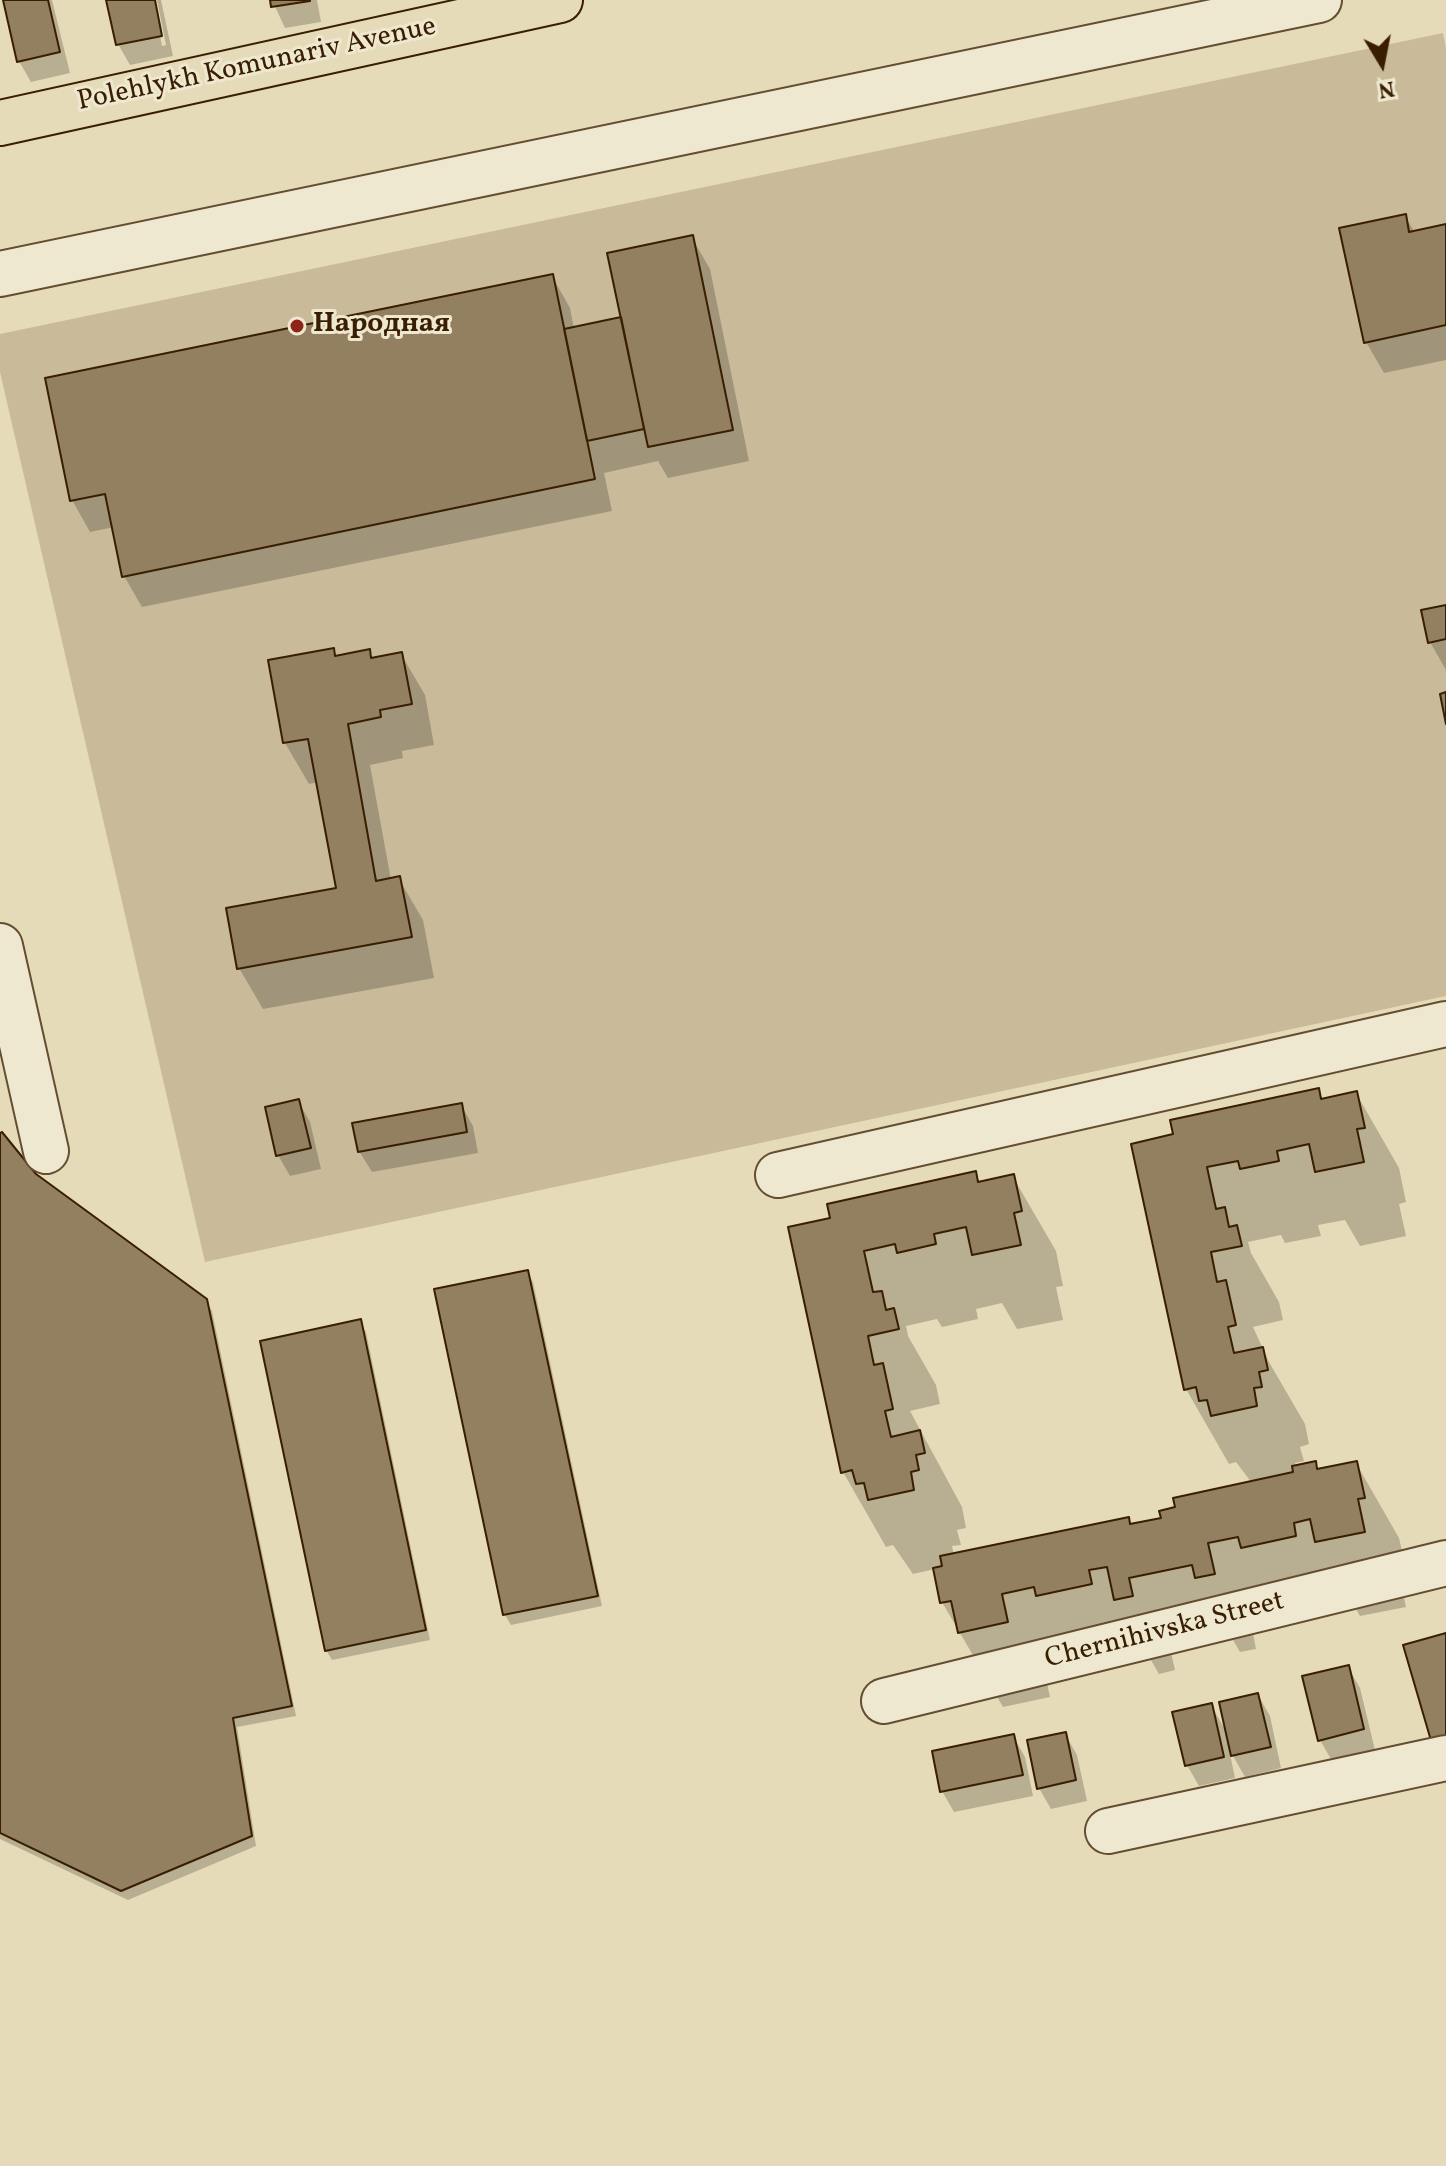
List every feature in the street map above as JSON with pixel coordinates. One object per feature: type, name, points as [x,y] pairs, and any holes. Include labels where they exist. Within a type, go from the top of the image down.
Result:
[{"type":"main road","name":"Polehlykh Komunariv Avenue","points":[[0,123],[560,0]]},
{"type":"street","points":[[0,274],[1319,0]]},
{"type":"street","points":[[0,946],[46,1151]]},
{"type":"street","points":[[778,1175],[1446,1024]]},
{"type":"street","name":"Chernihivska Street","points":[[884,1701],[1446,1563]]},
{"type":"street","points":[[1108,1831],[1446,1758]]},
{"type":"shaded area","points":[[1443,33],[1446,48],[1446,996],[205,1262],[0,372],[0,334]]},
{"type":"building","points":[[3,0],[48,0],[60,52],[17,62]]},
{"type":"building","points":[[106,0],[155,0],[162,36],[116,45]]},
{"type":"building","points":[[270,0],[310,0],[310,1],[271,7]]},
{"type":"building","points":[[1406,214],[1409,232],[1446,224],[1446,325],[1364,343],[1339,228]]},
{"type":"building","points":[[693,235],[733,430],[648,447],[607,253]]},
{"type":"building","points":[[553,274],[595,479],[122,577],[105,494],[70,501],[45,378]]},
{"type":"building","points":[[621,317],[644,429],[587,441],[564,329]]},
{"type":"building","points":[[1446,605],[1446,639],[1428,643],[1421,610]]},
{"type":"building","points":[[334,648],[335,656],[370,649],[371,658],[402,652],[412,704],[380,710],[381,717],[348,724],[376,881],[400,876],[412,937],[237,969],[226,908],[336,888],[308,739],[283,743],[268,660]]},
{"type":"building","points":[[1446,692],[1446,724],[1440,694]]},
{"type":"building","points":[[1319,1088],[1321,1099],[1357,1091],[1365,1128],[1357,1129],[1364,1162],[1315,1172],[1309,1144],[1277,1151],[1279,1161],[1240,1169],[1238,1161],[1207,1167],[1216,1209],[1225,1207],[1229,1227],[1237,1225],[1242,1246],[1211,1252],[1217,1282],[1226,1280],[1236,1325],[1228,1327],[1234,1353],[1263,1347],[1268,1370],[1259,1372],[1262,1387],[1254,1388],[1257,1406],[1211,1416],[1207,1400],[1199,1401],[1196,1387],[1184,1390],[1131,1144],[1173,1134],[1170,1120]]},
{"type":"building","points":[[299,1099],[311,1148],[276,1156],[265,1107]]},
{"type":"building","points":[[462,1103],[467,1132],[358,1152],[352,1123]]},
{"type":"building","points":[[2,1132],[36,1174],[207,1299],[292,1706],[233,1718],[252,1836],[121,1891],[0,1833]]},
{"type":"building","points":[[976,1171],[978,1182],[1014,1174],[1022,1211],[1014,1213],[1021,1245],[972,1255],[966,1227],[934,1234],[936,1244],[897,1253],[895,1244],[864,1251],[873,1292],[882,1291],[886,1310],[894,1308],[899,1329],[868,1336],[874,1365],[883,1363],[893,1409],[885,1411],[891,1437],[920,1430],[925,1453],[916,1455],[919,1470],[911,1472],[914,1490],[868,1500],[864,1483],[856,1484],[852,1470],[841,1473],[788,1227],[830,1218],[827,1204]]},
{"type":"building","points":[[528,1270],[598,1596],[503,1615],[434,1289]]},
{"type":"building","points":[[361,1319],[426,1630],[325,1651],[260,1341]]},
{"type":"building","points":[[1316,1461],[1317,1469],[1357,1461],[1365,1498],[1358,1499],[1365,1532],[1315,1542],[1310,1519],[1294,1523],[1296,1536],[1241,1548],[1238,1537],[1208,1543],[1215,1574],[1195,1578],[1192,1565],[1129,1578],[1133,1596],[1114,1600],[1107,1567],[1089,1570],[1092,1584],[1036,1596],[1034,1587],[1002,1594],[1008,1622],[958,1633],[951,1601],[940,1603],[933,1568],[942,1566],[940,1556],[1129,1517],[1130,1524],[1161,1518],[1159,1511],[1175,1507],[1173,1498],[1293,1472],[1292,1466]]},
{"type":"building","points":[[1446,1633],[1446,1740],[1432,1744],[1403,1645]]},
{"type":"building","points":[[1349,1665],[1364,1729],[1318,1741],[1302,1676]]},
{"type":"building","points":[[1258,1693],[1271,1747],[1231,1756],[1219,1702]]},
{"type":"building","points":[[1212,1703],[1224,1757],[1185,1766],[1172,1712]]},
{"type":"building","points":[[1066,1732],[1076,1780],[1037,1789],[1027,1740]]},
{"type":"building","points":[[1014,1734],[1023,1775],[940,1792],[932,1751]]},
{"type":"place","name":"Народная","points":[[297,326]]}]
